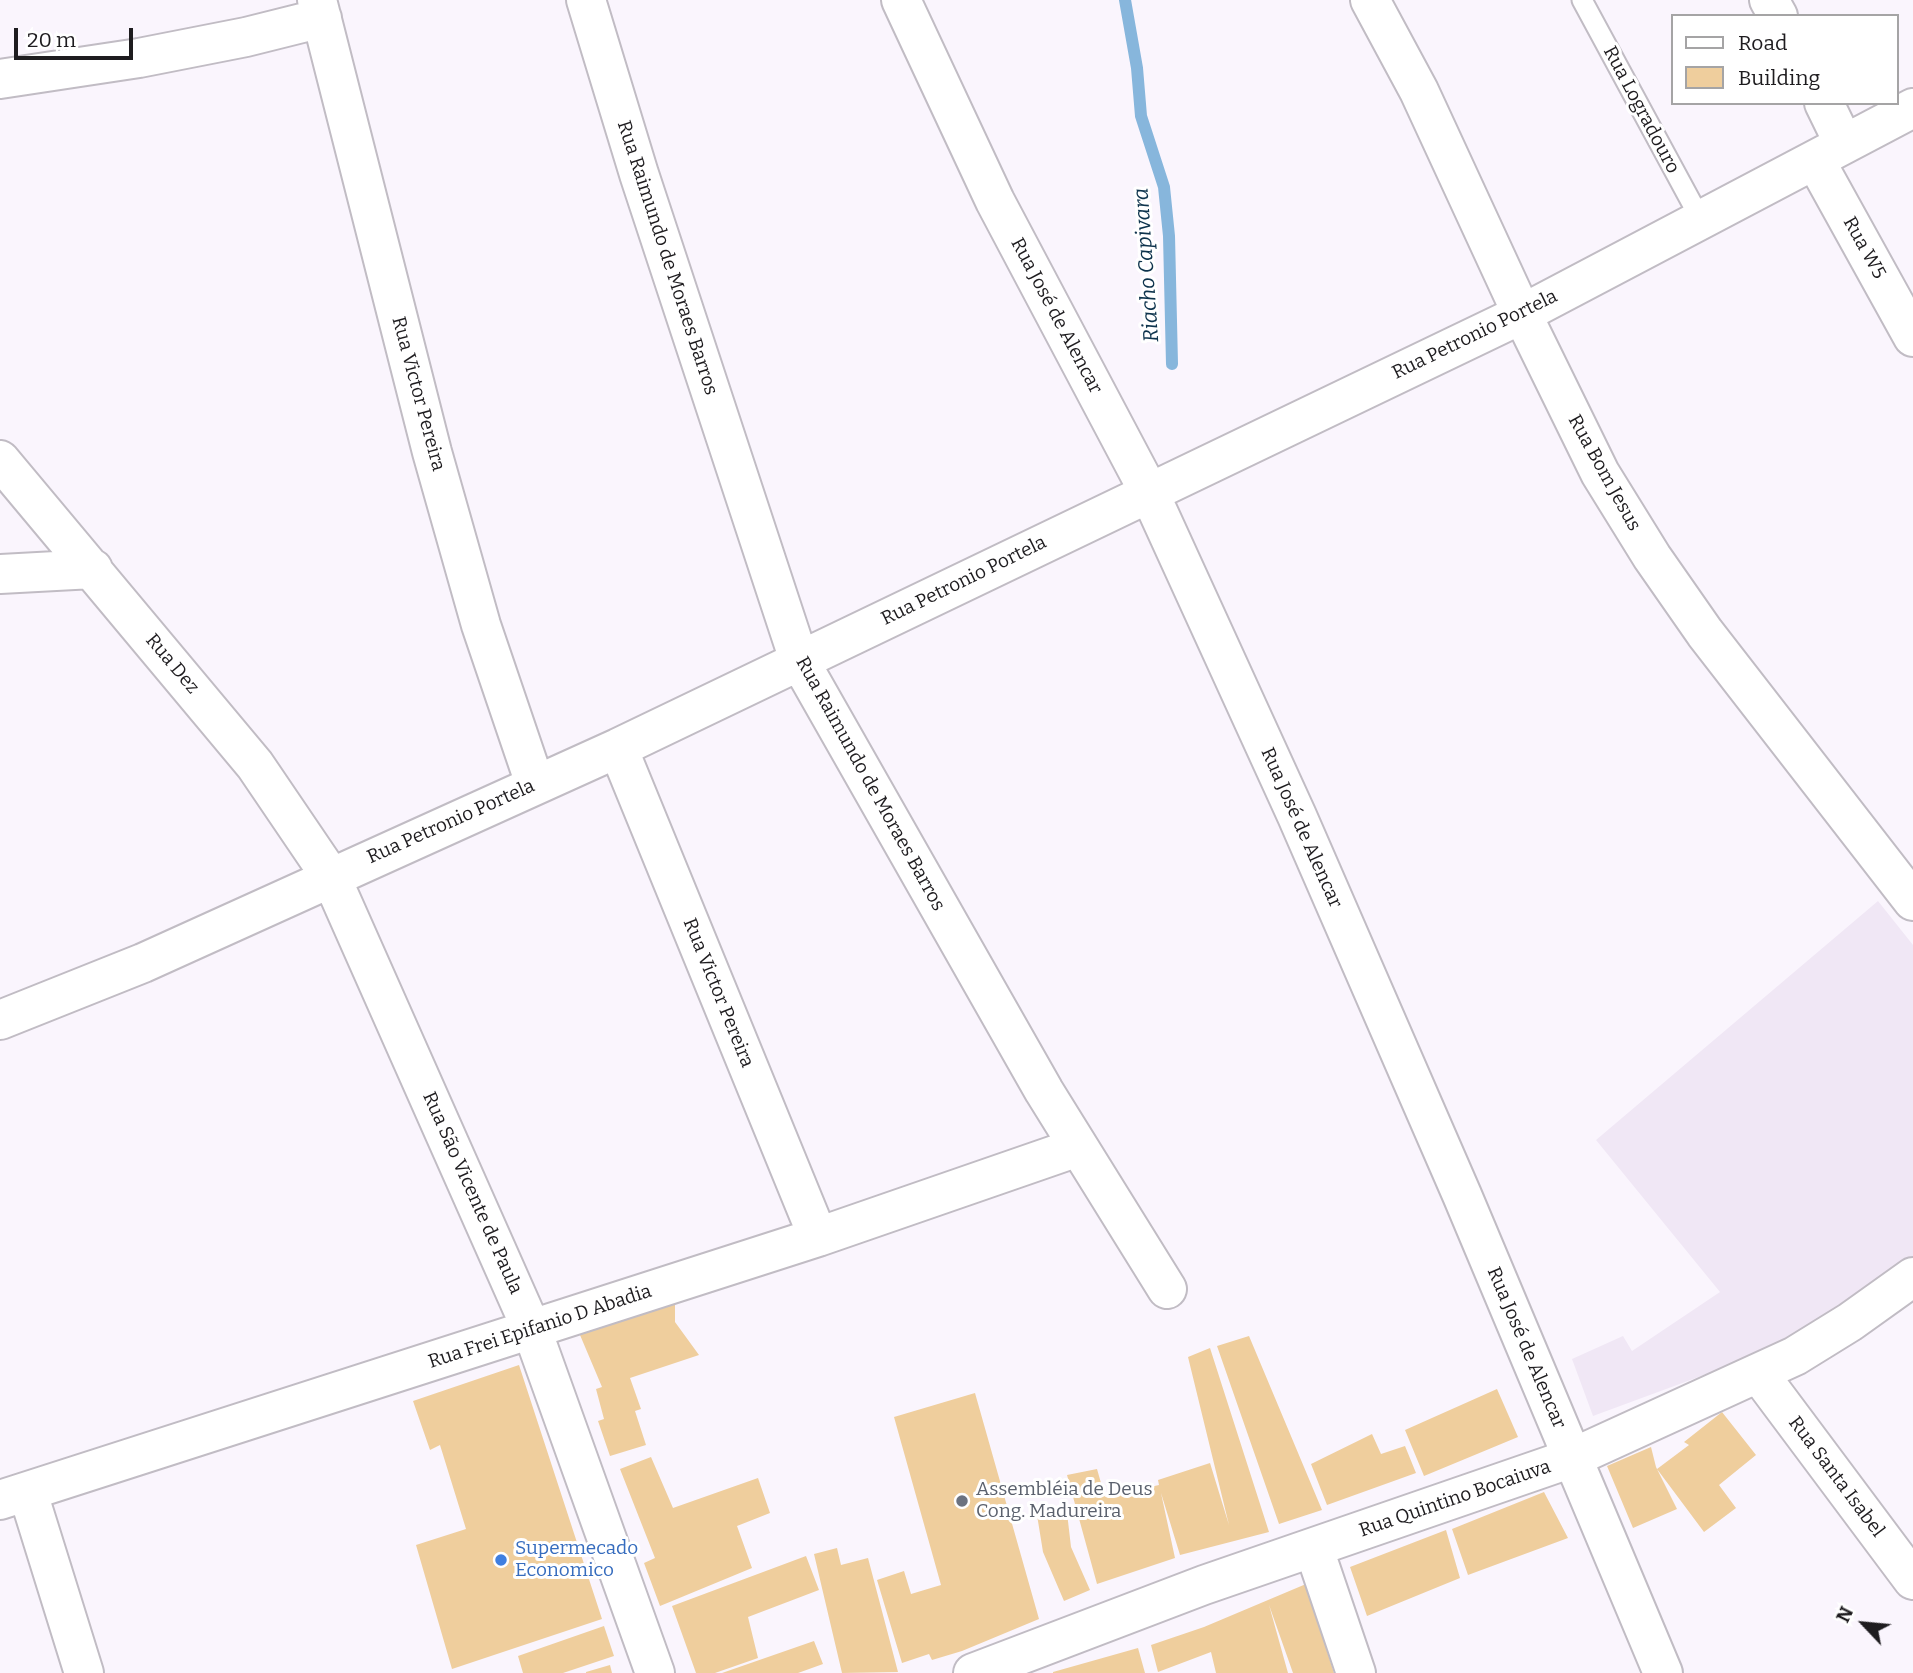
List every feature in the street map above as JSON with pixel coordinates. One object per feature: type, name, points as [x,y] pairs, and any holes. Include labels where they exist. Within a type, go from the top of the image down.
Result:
[{"type":"street","name":"Rua Raimundo de Moraes Barros","points":[[586,0],[639,174],[799,660],[1078,1147],[1167,1289]]},
{"type":"street","name":"Rua José de Alencar","points":[[901,0],[995,201],[1149,492],[1303,829],[1462,1195],[1663,1673]]},
{"type":"street","name":"Rua Bom Jesus","points":[[1370,0],[1419,91],[1522,314],[1600,473],[1652,557],[1721,654],[1913,901]]},
{"type":"street","points":[[0,79],[139,58],[246,37],[319,9]]},
{"type":"street","name":"Rua Victor Pereira","points":[[319,9],[432,452],[481,625],[535,784]]},
{"type":"street","name":"Rua W5","points":[[1824,105],[1830,152],[1913,337]]},
{"type":"street","name":"Rua Petronio Portela","points":[[0,1020],[143,963],[618,748],[1522,314],[1913,108]]},
{"type":"street","name":"Rua Dez","points":[[0,460],[255,765],[331,877]]},
{"type":"street","points":[[0,574],[93,569]]},
{"type":"street","name":"Rua Victor Pereira","points":[[618,748],[818,1237]]},
{"type":"street","name":"Rua São Vicente de Paula","points":[[331,877],[532,1330],[655,1673]]},
{"type":"street","name":"Rua Frei Epifanio D Abadia","points":[[14,1497],[818,1237],[1078,1147]]},
{"type":"street","name":"Rua Quintino Bocaiuva","points":[[973,1673],[1204,1585],[1572,1458],[1795,1356],[1850,1322],[1913,1277]]},
{"type":"street","name":"Rua Santa Isabel","points":[[1759,1374],[1913,1580]]},
{"type":"street","points":[[14,1497],[84,1673]]},
{"type":"street","points":[[1314,1549],[1356,1673]]},
{"type":"lane","name":"Rua Logradouro","points":[[1582,0],[1701,220]]},
{"type":"shaded area","points":[[1878,901],[1913,945],[1913,1269],[1769,1351],[1593,1416],[1572,1359],[1623,1336],[1632,1351],[1720,1292],[1596,1140]]},
{"type":"building","points":[[675,1293],[675,1322],[699,1355],[630,1378],[641,1409],[635,1411],[646,1445],[610,1456],[598,1421],[604,1419],[596,1389],[602,1387],[580,1335]]},
{"type":"building","points":[[1249,1336],[1322,1510],[1279,1524],[1217,1346]]},
{"type":"building","points":[[1210,1348],[1269,1532],[1180,1555],[1161,1493],[1175,1558],[1097,1584],[1067,1475],[1097,1469],[1105,1497],[1159,1485],[1158,1480],[1210,1463],[1229,1525],[1188,1357]]},
{"type":"building","points":[[519,1365],[602,1619],[452,1669],[416,1545],[466,1529],[440,1445],[430,1450],[413,1401]]},
{"type":"building","points":[[1497,1389],[1518,1437],[1424,1476],[1405,1430]]},
{"type":"building","name":"Assembléia de Deus Cong. Madureira","points":[[975,1393],[1039,1619],[962,1651],[932,1660],[929,1654],[902,1663],[877,1580],[904,1571],[911,1594],[941,1585],[894,1417]]},
{"type":"building","points":[[1722,1412],[1756,1455],[1719,1485],[1736,1508],[1704,1532],[1657,1469],[1689,1445],[1684,1442]]},
{"type":"building","points":[[1372,1434],[1381,1454],[1405,1446],[1416,1473],[1327,1505],[1311,1464]]},
{"type":"building","points":[[1651,1447],[1656,1467],[1677,1509],[1633,1528],[1607,1466]]},
{"type":"building","points":[[651,1457],[673,1508],[758,1478],[770,1513],[737,1526],[752,1568],[660,1606],[644,1563],[655,1558],[620,1469]]},
{"type":"building","points":[[1544,1492],[1568,1538],[1468,1575],[1452,1529]]},
{"type":"building","points":[[1066,1504],[1071,1547],[1090,1590],[1064,1601],[1043,1552],[1037,1515]]},
{"type":"building","points":[[1446,1530],[1460,1578],[1367,1616],[1350,1567]]},
{"type":"building","points":[[837,1548],[841,1565],[868,1558],[898,1672],[842,1673],[814,1554]]},
{"type":"building","points":[[806,1556],[819,1590],[748,1617],[758,1658],[715,1673],[696,1673],[672,1606]]},
{"type":"building","points":[[1306,1584],[1334,1673],[1293,1673],[1269,1605],[1288,1673],[1216,1673],[1211,1652],[1158,1672],[1151,1645],[1204,1627]]},
{"type":"building","points":[[604,1626],[614,1656],[563,1673],[523,1673],[518,1656]]},
{"type":"building","points":[[814,1641],[823,1664],[798,1673],[722,1673]]},
{"type":"building","points":[[1138,1648],[1145,1673],[1053,1673],[1053,1672]]},
{"type":"building","points":[[610,1665],[612,1673],[586,1673],[586,1672]]},
{"type":"waterway","name":"Riacho Capivara","points":[[1125,0],[1137,68],[1141,116],[1164,187],[1169,236],[1172,364]]},
{"type":"place","name":"Assembléia de Deus Cong. Madureira","points":[[962,1501]]},
{"type":"place","name":"Supermecado Economico","points":[[501,1560]]}]
